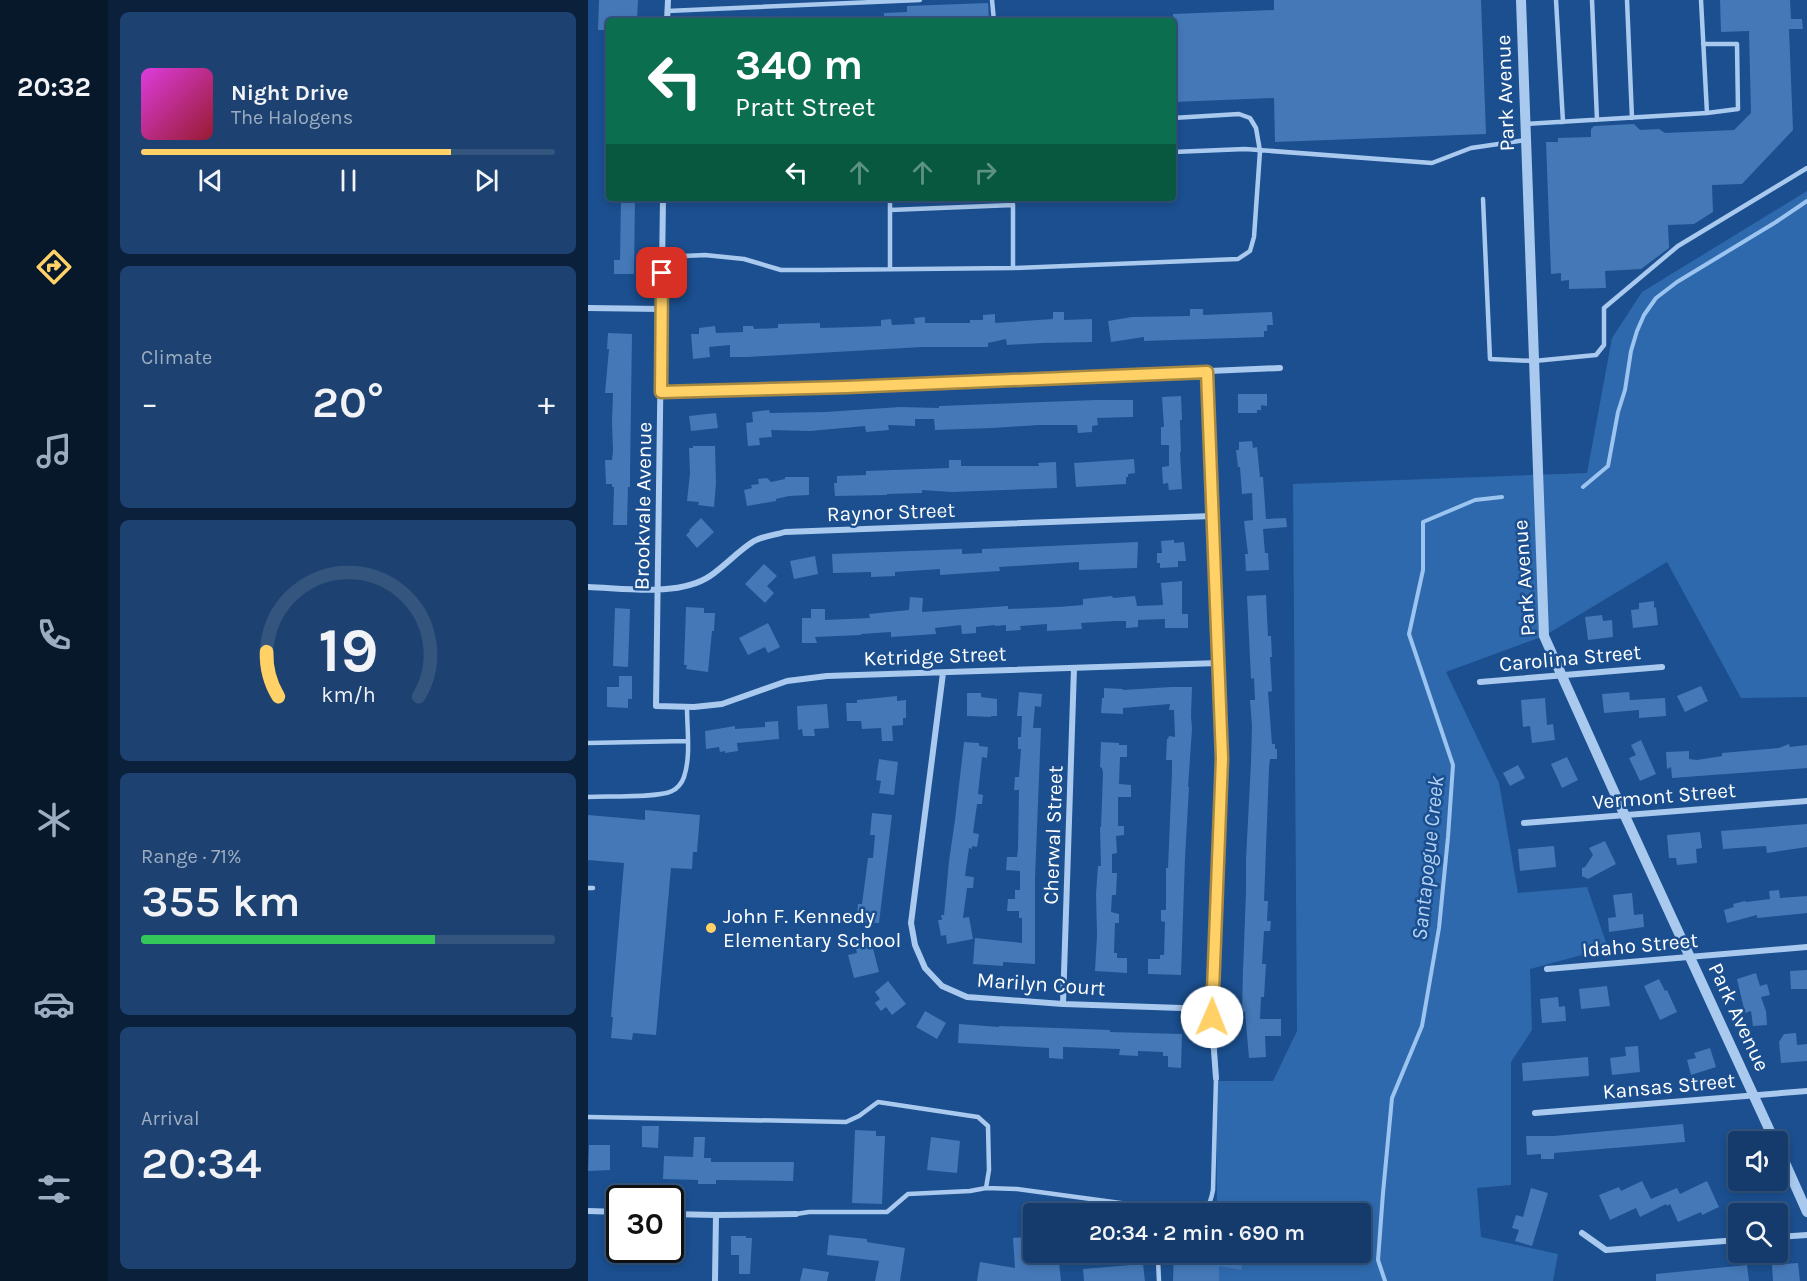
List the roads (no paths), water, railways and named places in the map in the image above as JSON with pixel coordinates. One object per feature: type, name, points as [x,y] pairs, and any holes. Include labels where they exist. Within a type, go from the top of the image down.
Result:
[{"type":"street","points":[[667,18],[668,0]]},
{"type":"street","name":"Park Avenue","points":[[1521,0],[1544,636],[1624,816],[1770,1131]]},
{"type":"street","name":"Brookvale Avenue","points":[[656,706],[663,201]]},
{"type":"street","points":[[588,308],[661,309]]},
{"type":"street","points":[[661,392],[1280,369]]},
{"type":"street","points":[[1207,372],[1222,758],[1211,1009],[1216,1078]]},
{"type":"street","name":"Raynor Street","points":[[588,587],[658,589],[687,586],[710,576],[756,540],[785,532],[1212,516]]},
{"type":"street","name":"Ketridge Street","points":[[656,706],[687,707],[722,704],[787,681],[827,676],[1219,663]]},
{"type":"street","name":"Carolina Street","points":[[1480,682],[1662,667]]},
{"type":"street","name":"Cherwal Street","points":[[1063,1004],[1074,668]]},
{"type":"street","name":"Marilyn Court","points":[[943,673],[911,922],[915,945],[924,968],[942,986],[967,997],[1063,1004],[1211,1009]]},
{"type":"street","name":"Vermont Street","points":[[1524,823],[1807,801]]},
{"type":"street","name":"Idaho Street","points":[[1547,969],[1807,947]]},
{"type":"street","name":"Kansas Street","points":[[1534,1113],[1807,1091]]},
{"type":"street","points":[[1788,1169],[1807,1212]]},
{"type":"street","points":[[588,1211],[606,1212]]},
{"type":"street","points":[[684,1214],[796,1214]]},
{"type":"street","points":[[715,1281],[716,1215]]},
{"type":"street","points":[[1582,1233],[1606,1250],[1728,1241]]},
{"type":"street","points":[[1788,1237],[1807,1235]]},
{"type":"lane","points":[[759,0],[760,7]]},
{"type":"lane","points":[[667,11],[760,7],[794,3],[918,0]]},
{"type":"lane","points":[[992,0],[994,18]]},
{"type":"lane","points":[[1556,0],[1563,122]]},
{"type":"lane","points":[[1592,0],[1597,120]]},
{"type":"lane","points":[[1627,0],[1632,118]]},
{"type":"lane","points":[[1701,0],[1707,113]]},
{"type":"lane","points":[[1525,124],[1707,113],[1737,109],[1737,44],[1703,44]]},
{"type":"lane","points":[[663,257],[705,255],[744,259],[781,270],[1013,268],[1238,259],[1250,251],[1254,237],[1260,150],[1256,128],[1250,118],[1239,114],[1176,118]]},
{"type":"lane","points":[[1176,152],[1260,150],[1432,163],[1471,148],[1526,140]]},
{"type":"lane","points":[[1483,200],[1490,359],[1534,361],[1596,355],[1604,345],[1605,308],[1678,246],[1807,168]]},
{"type":"lane","points":[[890,201],[890,269]]},
{"type":"lane","points":[[1012,201],[1013,268]]},
{"type":"lane","points":[[890,210],[1013,205]]},
{"type":"lane","points":[[588,796],[646,795],[671,792],[678,787],[683,779],[688,757],[687,707]]},
{"type":"lane","points":[[588,743],[687,741]]},
{"type":"lane","points":[[1210,1203],[1213,1191],[1216,1078]]},
{"type":"lane","points":[[588,1117],[846,1122],[859,1116],[878,1102],[978,1117],[988,1126],[989,1170],[986,1188]]},
{"type":"lane","points":[[796,1214],[887,1212],[908,1194],[986,1188],[1017,1189],[1109,1203]]},
{"type":"lane","points":[[1158,1263],[1159,1281]]},
{"type":"waterway","name":"Santapogue Creek","points":[[1583,487],[1608,466],[1631,351],[1644,315],[1656,298],[1677,282],[1807,201]]},
{"type":"waterway","name":"Santapogue Creek","points":[[1385,1281],[1378,1260],[1392,1098],[1422,1026],[1439,928],[1453,765],[1409,634],[1423,570],[1423,522],[1475,500],[1502,497]]},
{"type":"place","name":"John F. Kennedy Elementary School","points":[[711,928]]}]
